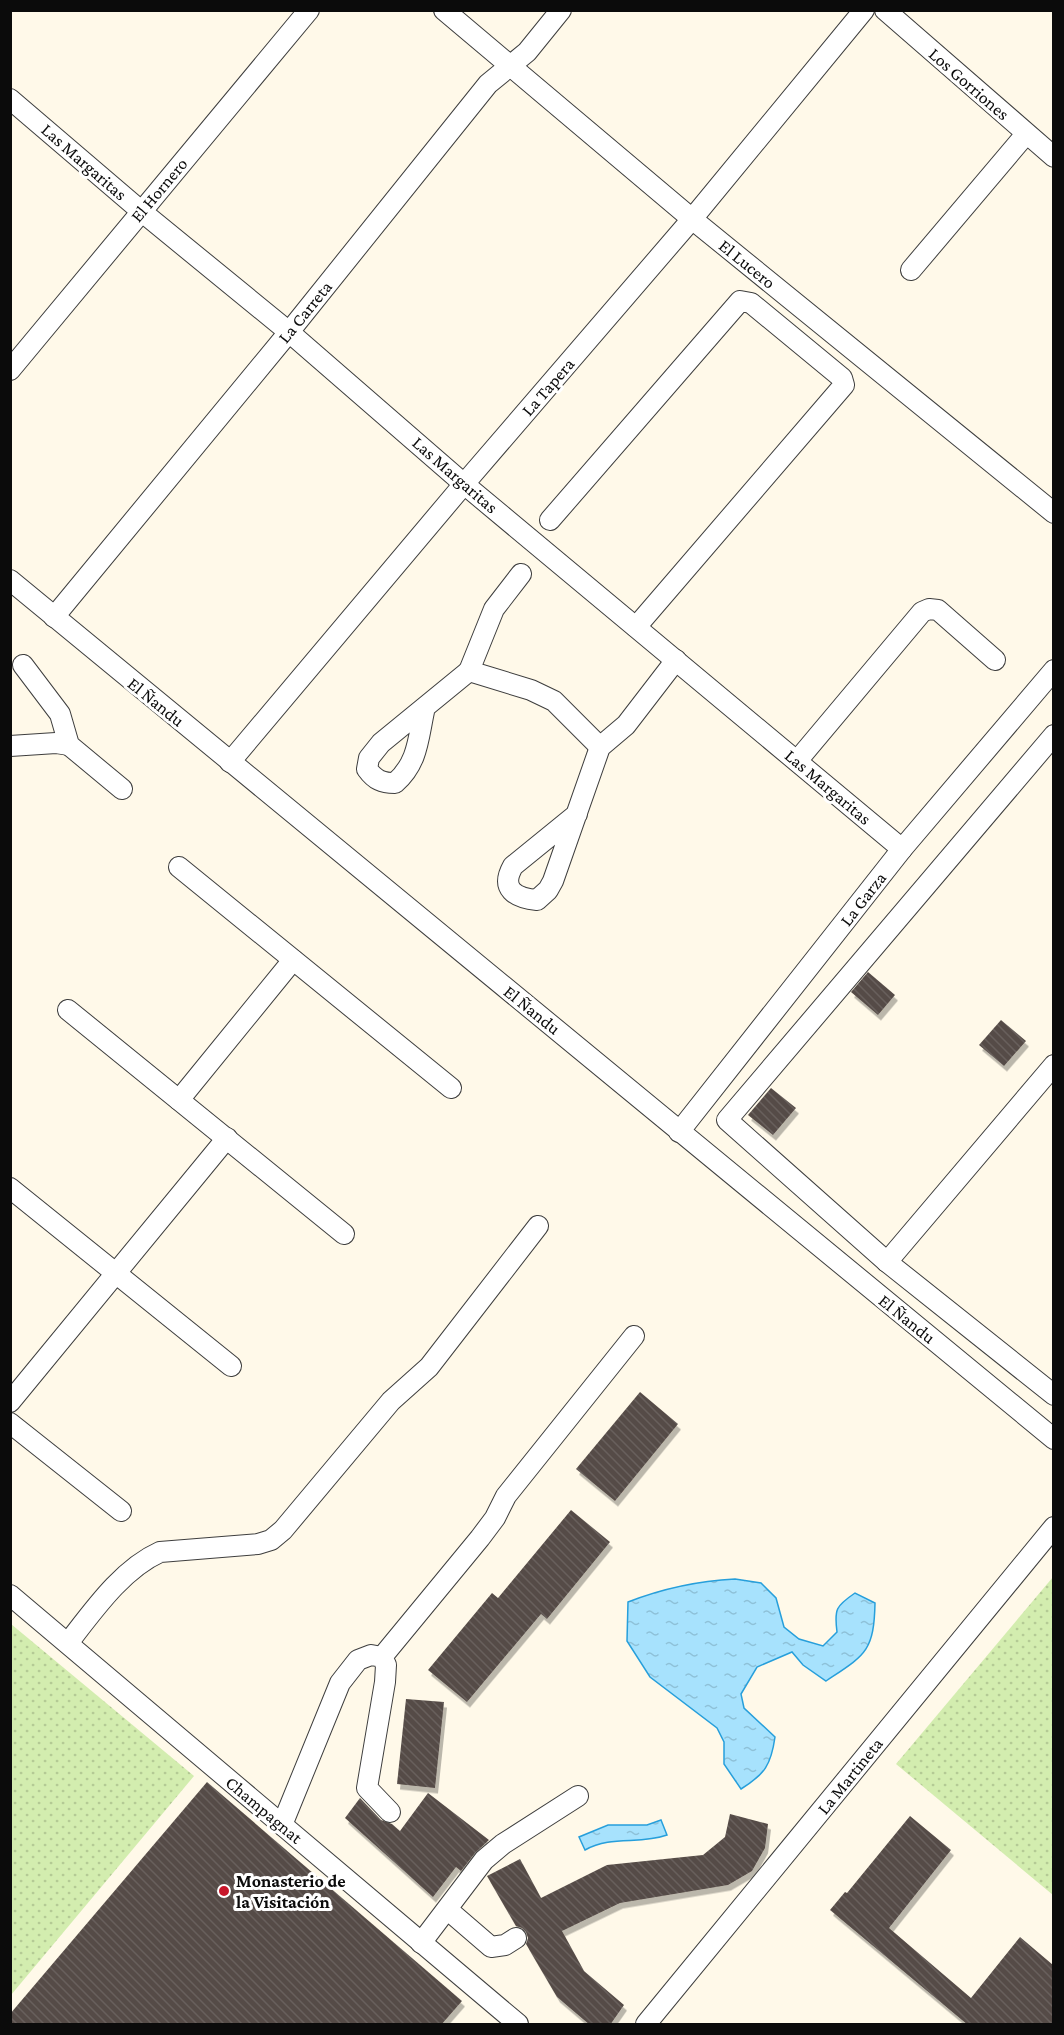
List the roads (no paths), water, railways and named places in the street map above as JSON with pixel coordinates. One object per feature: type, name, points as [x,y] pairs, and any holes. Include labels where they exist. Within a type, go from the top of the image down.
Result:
[{"type":"street","name":"El Hornero","points":[[10,370],[309,10]]},
{"type":"street","name":"El Lucero","points":[[444,10],[692,219],[1053,513]]},
{"type":"street","name":"La Carreta","points":[[54,617],[290,332],[488,84],[526,52],[561,10]]},
{"type":"street","name":"La Tapera","points":[[230,762],[464,484],[692,219],[864,10]]},
{"type":"street","name":"Los Gorriones","points":[[885,10],[1053,157]]},
{"type":"street","name":"Las Margaritas","points":[[10,99],[141,211],[290,332],[464,484],[902,849]]},
{"type":"street","points":[[911,270],[1026,134]]},
{"type":"street","points":[[550,520],[740,301],[751,303],[842,378],[844,385],[636,627]]},
{"type":"street","points":[[425,707],[469,671],[494,609],[521,574]]},
{"type":"street","name":"El Ñandu","points":[[10,580],[1053,1439]]},
{"type":"street","points":[[797,761],[922,612],[929,609],[938,610],[994,660]]},
{"type":"street","points":[[577,814],[600,747],[626,725],[676,660]]},
{"type":"street","points":[[23,665],[60,714],[69,745]]},
{"type":"street","name":"La Garza","points":[[680,1132],[902,849],[1053,670]]},
{"type":"street","points":[[469,671],[531,690],[554,701],[600,747]]},
{"type":"street","points":[[1053,735],[727,1120],[887,1262],[1053,1395]]},
{"type":"street","points":[[10,746],[56,743],[69,745],[122,789]]},
{"type":"street","points":[[179,867],[452,1088]]},
{"type":"street","points":[[179,1100],[293,960]]},
{"type":"street","points":[[68,1010],[345,1234]]},
{"type":"street","points":[[887,1262],[1053,1065]]},
{"type":"street","points":[[10,1402],[227,1138]]},
{"type":"street","points":[[10,1188],[231,1366]]},
{"type":"street","points":[[68,1644],[87,1619],[134,1567],[147,1558],[160,1552],[258,1544],[271,1540],[283,1530],[391,1401],[429,1367],[537,1226]]},
{"type":"street","points":[[382,1657],[480,1538],[495,1518],[506,1496],[634,1335]]},
{"type":"street","points":[[10,1423],[121,1511]]},
{"type":"street","name":"La Martineta","points":[[646,2025],[1053,1527]]},
{"type":"street","name":"Champagnat","points":[[10,1595],[518,2025]]},
{"type":"street","points":[[282,1825],[340,1683],[358,1660],[371,1655],[382,1657]]},
{"type":"street","points":[[382,1657],[386,1665],[385,1682],[367,1788],[390,1812]]},
{"type":"street","points":[[421,1943],[484,1860],[578,1796]]},
{"type":"street","points":[[448,1910],[492,1947],[505,1946],[516,1938]]},
{"type":"water","points":[[735,1579],[761,1583],[776,1598],[784,1627],[799,1639],[823,1646],[837,1632],[836,1613],[844,1601],[855,1593],[875,1603],[872,1632],[865,1651],[850,1665],[826,1681],[803,1665],[792,1652],[757,1667],[741,1694],[744,1708],[775,1737],[766,1768],[741,1789],[724,1764],[724,1742],[717,1728],[650,1677],[627,1641],[628,1602],[680,1586]]},
{"type":"water","points":[[661,1820],[667,1835],[657,1838],[615,1841],[595,1845],[585,1850],[579,1837],[608,1825],[647,1825]]},
{"type":"place","name":"Monasterio de la Visitación","points":[[224,1891]]}]
